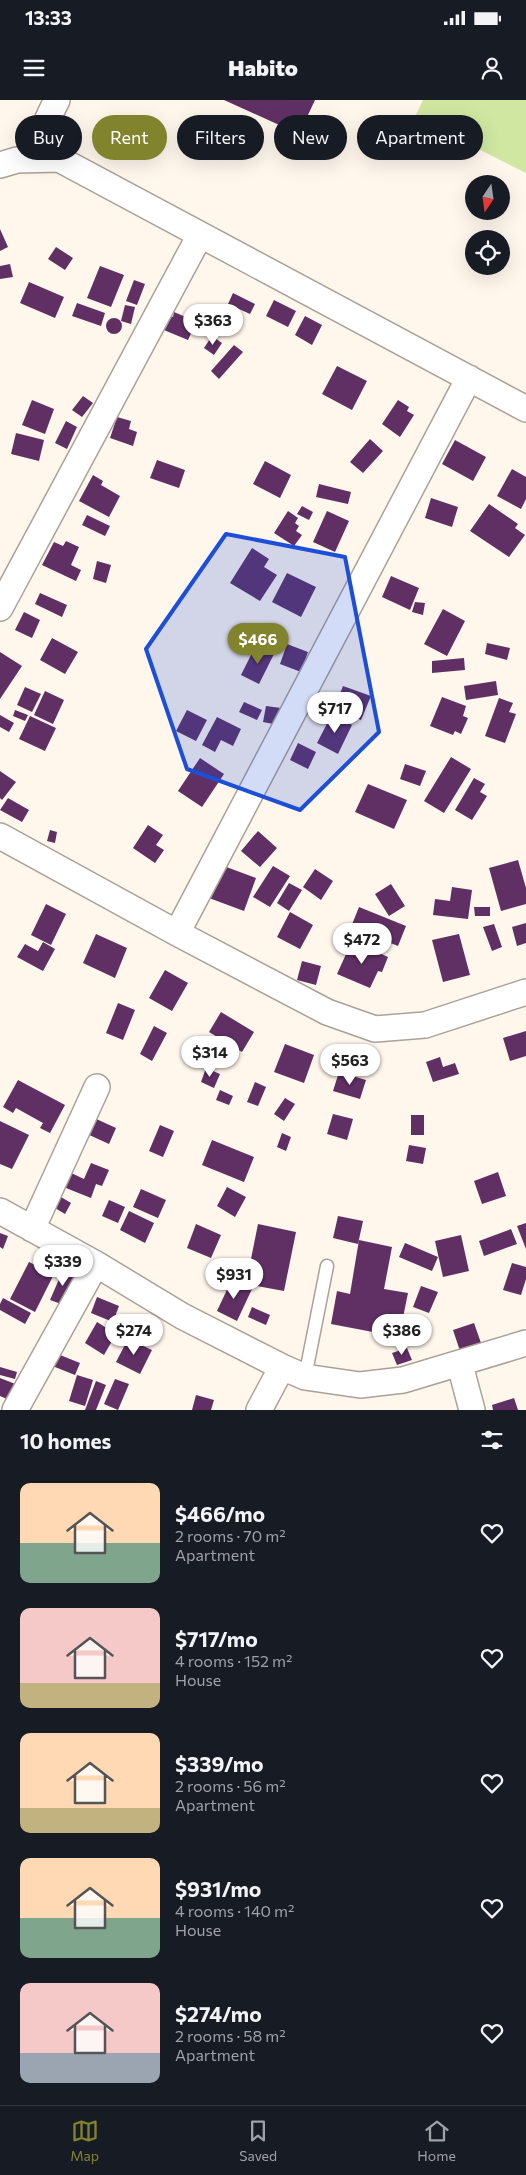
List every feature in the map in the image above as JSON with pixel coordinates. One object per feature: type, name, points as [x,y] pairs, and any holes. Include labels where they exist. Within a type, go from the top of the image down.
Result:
[{"type":"street","points":[[49,115],[57,100]]},
{"type":"street","points":[[9,162],[42,160]]},
{"type":"street","points":[[61,160],[526,409]]},
{"type":"street","points":[[0,608],[200,235]]},
{"type":"street","points":[[177,934],[469,378]]},
{"type":"street","points":[[0,836],[177,934],[327,1012],[375,1029],[425,1025],[526,992]]},
{"type":"street","points":[[32,1229],[97,1087]]},
{"type":"street","points":[[0,1211],[96,1264],[182,1316],[304,1377],[360,1385],[404,1380],[526,1343]]},
{"type":"street","points":[[15,1410],[96,1264]]},
{"type":"street","points":[[460,1364],[472,1410]]},
{"type":"street","points":[[259,1410],[282,1367]]},
{"type":"lane","points":[[304,1377],[327,1266]]},
{"type":"highlighted area","points":[[226,534],[345,557],[379,732],[300,810],[187,769],[146,649]]},
{"type":"green space","points":[[423,100],[526,100],[526,173],[483,151],[483,115],[416,115]]},
{"type":"building","points":[[224,100],[315,100],[308,115],[274,115],[274,123],[264,118],[264,115],[257,115]]},
{"type":"building","points":[[0,229],[8,247],[0,251]]},
{"type":"building","points":[[56,247],[73,258],[65,270],[48,259]]},
{"type":"building","points":[[10,264],[13,277],[0,279],[0,266]]},
{"type":"building","points":[[100,266],[124,275],[111,307],[87,298]]},
{"type":"building","points":[[134,280],[145,284],[137,305],[126,301]]},
{"type":"building","points":[[29,282],[64,297],[55,318],[20,303]]},
{"type":"building","points":[[233,293],[255,304],[250,314],[228,304]]},
{"type":"building","points":[[274,300],[296,311],[288,327],[266,316]]},
{"type":"building","points":[[77,303],[105,313],[101,326],[72,316]]},
{"type":"building","points":[[125,305],[135,307],[131,324],[121,321]]},
{"type":"building","points":[[202,308],[206,313],[197,321],[193,316]]},
{"type":"building","points":[[174,312],[188,318],[185,323],[194,327],[188,340],[159,328],[166,314],[173,317]]},
{"type":"building","points":[[305,316],[322,325],[312,345],[295,335]]},
{"type":"building","points":[[114,318],[122,326],[114,334],[106,326]]},
{"type":"building","points":[[212,336],[222,343],[214,355],[204,348]]},
{"type":"building","points":[[234,345],[243,352],[219,379],[211,371]]},
{"type":"building","points":[[337,366],[367,381],[352,410],[322,394]]},
{"type":"building","points":[[83,396],[93,403],[82,417],[72,410]]},
{"type":"building","points":[[32,400],[54,409],[45,434],[22,425]]},
{"type":"building","points":[[398,400],[409,407],[407,411],[414,415],[400,437],[382,424]]},
{"type":"building","points":[[117,417],[131,421],[129,429],[137,432],[133,446],[110,438]]},
{"type":"building","points":[[66,421],[77,427],[67,449],[55,443]]},
{"type":"building","points":[[16,433],[44,440],[39,461],[11,454]]},
{"type":"building","points":[[370,439],[383,451],[363,473],[350,462]]},
{"type":"building","points":[[455,440],[486,457],[473,481],[442,464]]},
{"type":"building","points":[[157,460],[185,470],[179,488],[150,478]]},
{"type":"building","points":[[265,461],[291,475],[280,498],[253,484]]},
{"type":"building","points":[[512,469],[526,477],[526,499],[521,509],[497,496]]},
{"type":"building","points":[[93,475],[103,481],[101,485],[120,496],[109,517],[79,501]]},
{"type":"building","points":[[319,484],[351,492],[348,504],[316,497]]},
{"type":"building","points":[[431,498],[458,507],[452,527],[425,518]]},
{"type":"building","points":[[489,504],[518,524],[515,528],[525,535],[509,557],[470,531]]},
{"type":"building","points":[[302,506],[313,512],[309,520],[297,514]]},
{"type":"building","points":[[288,511],[298,518],[295,523],[299,526],[296,531],[302,535],[294,546],[274,533]]},
{"type":"building","points":[[327,511],[349,521],[335,552],[313,542]]},
{"type":"building","points":[[87,515],[110,526],[105,536],[82,525]]},
{"type":"building","points":[[66,541],[79,547],[71,565],[81,570],[76,581],[42,565],[54,542],[63,546]]},
{"type":"building","points":[[252,548],[269,559],[264,567],[277,575],[260,601],[230,583]]},
{"type":"building","points":[[97,561],[111,565],[106,583],[93,579]]},
{"type":"building","points":[[287,573],[316,587],[301,617],[272,602]]},
{"type":"building","points":[[391,576],[419,588],[410,610],[382,597]]},
{"type":"building","points":[[40,593],[67,605],[62,617],[35,604]]},
{"type":"building","points":[[415,602],[425,603],[423,615],[412,612]]},
{"type":"building","points":[[443,609],[465,621],[447,656],[424,644]]},
{"type":"building","points":[[24,612],[40,620],[32,638],[15,630]]},
{"type":"building","points":[[263,626],[288,638],[281,651],[257,639]]},
{"type":"building","points":[[52,638],[78,652],[65,674],[40,660]]},
{"type":"building","points":[[487,643],[510,648],[507,660],[485,654]]},
{"type":"building","points":[[287,644],[308,652],[301,672],[280,664]]},
{"type":"building","points":[[256,645],[274,654],[259,684],[241,675]]},
{"type":"building","points":[[0,652],[22,666],[0,699]]},
{"type":"building","points":[[464,658],[465,670],[432,673],[432,661]]},
{"type":"building","points":[[496,681],[498,695],[466,700],[464,686]]},
{"type":"building","points":[[343,686],[371,696],[361,720],[334,709]]},
{"type":"building","points":[[25,687],[41,694],[32,712],[17,705]]},
{"type":"building","points":[[45,691],[64,700],[53,724],[34,715]]},
{"type":"building","points":[[442,697],[466,706],[463,716],[468,718],[461,734],[455,731],[453,735],[430,726]]},
{"type":"building","points":[[499,698],[513,703],[509,712],[516,714],[505,743],[485,736]]},
{"type":"building","points":[[244,702],[262,710],[257,720],[239,712]]},
{"type":"building","points":[[266,706],[281,708],[278,725],[263,722]]},
{"type":"building","points":[[15,710],[28,715],[25,721],[13,716]]},
{"type":"building","points":[[187,710],[207,720],[196,741],[176,731]]},
{"type":"building","points":[[332,714],[352,725],[338,754],[317,743]]},
{"type":"building","points":[[0,715],[14,723],[9,732],[0,727]]},
{"type":"building","points":[[30,716],[56,728],[45,751],[19,739]]},
{"type":"building","points":[[217,717],[241,729],[233,746],[221,740],[215,752],[202,745]]},
{"type":"building","points":[[298,743],[316,752],[308,769],[290,760]]},
{"type":"building","points":[[451,757],[471,769],[444,813],[424,801]]},
{"type":"building","points":[[200,758],[224,774],[202,807],[178,791]]},
{"type":"building","points":[[405,764],[426,771],[420,786],[400,779]]},
{"type":"building","points":[[0,771],[16,782],[2,800],[0,798]]},
{"type":"building","points":[[474,778],[485,784],[480,792],[487,796],[472,820],[455,810]]},
{"type":"building","points":[[368,784],[407,800],[394,829],[355,812]]},
{"type":"building","points":[[8,798],[29,810],[22,822],[0,810]]},
{"type":"building","points":[[148,825],[163,835],[156,845],[164,850],[155,863],[133,848]]},
{"type":"building","points":[[50,830],[57,832],[55,843],[47,841]]},
{"type":"building","points":[[258,831],[277,848],[260,867],[241,851]]},
{"type":"building","points":[[518,860],[526,888],[526,904],[501,911],[489,868]]},
{"type":"building","points":[[221,865],[256,878],[244,911],[209,898]]},
{"type":"building","points":[[273,866],[290,876],[270,907],[253,897]]},
{"type":"building","points":[[315,869],[333,881],[321,900],[303,887]]},
{"type":"building","points":[[289,883],[302,890],[289,911],[277,903]]},
{"type":"building","points":[[391,884],[405,906],[389,916],[375,894]]},
{"type":"building","points":[[452,887],[472,890],[468,919],[433,915],[435,899],[450,901]]},
{"type":"building","points":[[46,904],[66,914],[51,945],[31,935]]},
{"type":"building","points":[[359,907],[406,926],[398,946],[351,927]]},
{"type":"building","points":[[474,907],[490,907],[490,916],[475,916]]},
{"type":"building","points":[[290,912],[313,925],[300,949],[277,937]]},
{"type":"building","points":[[526,923],[526,943],[517,946],[512,927]]},
{"type":"building","points":[[494,924],[502,947],[492,951],[483,927]]},
{"type":"building","points":[[96,934],[127,948],[115,978],[83,963]]},
{"type":"building","points":[[459,934],[470,975],[443,982],[432,940]]},
{"type":"building","points":[[352,941],[388,957],[382,972],[378,971],[370,988],[337,974]]},
{"type":"building","points":[[43,942],[55,949],[43,971],[17,957],[25,944],[38,951]]},
{"type":"building","points":[[302,961],[321,966],[316,985],[297,980]]},
{"type":"building","points":[[165,970],[188,983],[172,1011],[149,998]]},
{"type":"building","points":[[118,1003],[135,1010],[123,1040],[106,1033]]},
{"type":"building","points":[[221,1012],[254,1032],[242,1052],[209,1032]]},
{"type":"building","points":[[154,1026],[167,1033],[152,1061],[140,1054]]},
{"type":"building","points":[[526,1031],[526,1056],[510,1061],[503,1038]]},
{"type":"building","points":[[285,1044],[314,1055],[304,1083],[274,1072]]},
{"type":"building","points":[[440,1057],[443,1067],[455,1063],[459,1074],[433,1082],[426,1062]]},
{"type":"building","points":[[206,1068],[220,1074],[214,1088],[201,1082]]},
{"type":"building","points":[[339,1072],[366,1080],[360,1099],[333,1091]]},
{"type":"building","points":[[18,1080],[65,1105],[50,1133],[40,1128],[43,1123],[16,1108],[13,1113],[3,1107]]},
{"type":"building","points":[[255,1082],[266,1087],[258,1106],[247,1102]]},
{"type":"building","points":[[220,1090],[233,1096],[229,1105],[216,1100]]},
{"type":"building","points":[[285,1098],[295,1104],[284,1121],[274,1114]]},
{"type":"building","points":[[333,1114],[353,1119],[347,1140],[327,1134]]},
{"type":"building","points":[[411,1115],[424,1115],[424,1135],[411,1135]]},
{"type":"building","points":[[92,1117],[116,1128],[109,1144],[85,1133]]},
{"type":"building","points":[[0,1121],[29,1135],[12,1169],[0,1164]]},
{"type":"building","points":[[160,1125],[174,1131],[163,1157],[149,1151]]},
{"type":"building","points":[[282,1133],[291,1137],[286,1151],[277,1147]]},
{"type":"building","points":[[212,1140],[254,1157],[244,1182],[202,1165]]},
{"type":"building","points":[[409,1145],[426,1148],[423,1164],[406,1161]]},
{"type":"building","points":[[91,1163],[109,1170],[102,1186],[96,1184],[91,1198],[61,1186],[67,1171],[84,1179]]},
{"type":"building","points":[[498,1172],[506,1196],[482,1204],[474,1181]]},
{"type":"building","points":[[227,1187],[246,1197],[235,1217],[217,1206]]},
{"type":"building","points":[[141,1189],[166,1200],[158,1218],[133,1207]]},
{"type":"building","points":[[56,1194],[71,1203],[65,1214],[50,1205]]},
{"type":"building","points":[[109,1200],[125,1207],[118,1223],[102,1216]]},
{"type":"building","points":[[129,1211],[154,1223],[145,1243],[120,1230]]},
{"type":"building","points":[[338,1216],[363,1221],[358,1244],[333,1238]]},
{"type":"building","points":[[526,1223],[526,1249],[517,1226]]},
{"type":"building","points":[[196,1224],[221,1235],[211,1258],[187,1248]]},
{"type":"building","points":[[258,1224],[296,1232],[284,1291],[246,1284]]},
{"type":"building","points":[[511,1229],[517,1244],[484,1256],[479,1241]]},
{"type":"building","points":[[0,1233],[8,1236],[3,1249],[0,1247]]},
{"type":"building","points":[[461,1235],[469,1271],[443,1277],[435,1241]]},
{"type":"building","points":[[359,1240],[392,1247],[384,1289],[408,1293],[399,1337],[331,1324],[337,1291],[350,1294]]},
{"type":"building","points":[[405,1243],[438,1257],[432,1271],[399,1257]]},
{"type":"building","points":[[29,1262],[54,1274],[35,1312],[10,1299]]},
{"type":"building","points":[[512,1263],[526,1267],[526,1279],[521,1295],[503,1290]]},
{"type":"building","points":[[63,1270],[77,1275],[64,1305],[50,1300]]},
{"type":"building","points":[[232,1279],[252,1289],[237,1321],[217,1311]]},
{"type":"building","points":[[421,1286],[438,1292],[429,1313],[413,1307]]},
{"type":"building","points":[[97,1297],[119,1306],[113,1322],[91,1313]]},
{"type":"building","points":[[3,1298],[31,1313],[25,1324],[0,1310]]},
{"type":"building","points":[[252,1307],[270,1315],[266,1325],[248,1317]]},
{"type":"building","points":[[97,1322],[116,1334],[104,1355],[85,1343]]},
{"type":"building","points":[[474,1323],[481,1343],[460,1351],[453,1330]]},
{"type":"building","points":[[128,1339],[152,1350],[140,1374],[116,1362]]},
{"type":"building","points":[[407,1348],[412,1360],[397,1365],[392,1353]]},
{"type":"building","points":[[50,1351],[80,1363],[75,1375],[45,1363]]},
{"type":"building","points":[[0,1367],[17,1372],[15,1379],[0,1375]]},
{"type":"building","points":[[77,1375],[93,1380],[85,1406],[69,1401]]},
{"type":"building","points":[[0,1378],[18,1385],[12,1401],[0,1396]]},
{"type":"building","points":[[115,1379],[129,1384],[118,1410],[104,1404]]},
{"type":"building","points":[[96,1381],[106,1385],[96,1410],[85,1410]]},
{"type":"building","points":[[196,1395],[214,1400],[211,1410],[192,1410]]},
{"type":"building","points":[[514,1398],[518,1410],[493,1410],[492,1405]]}]
